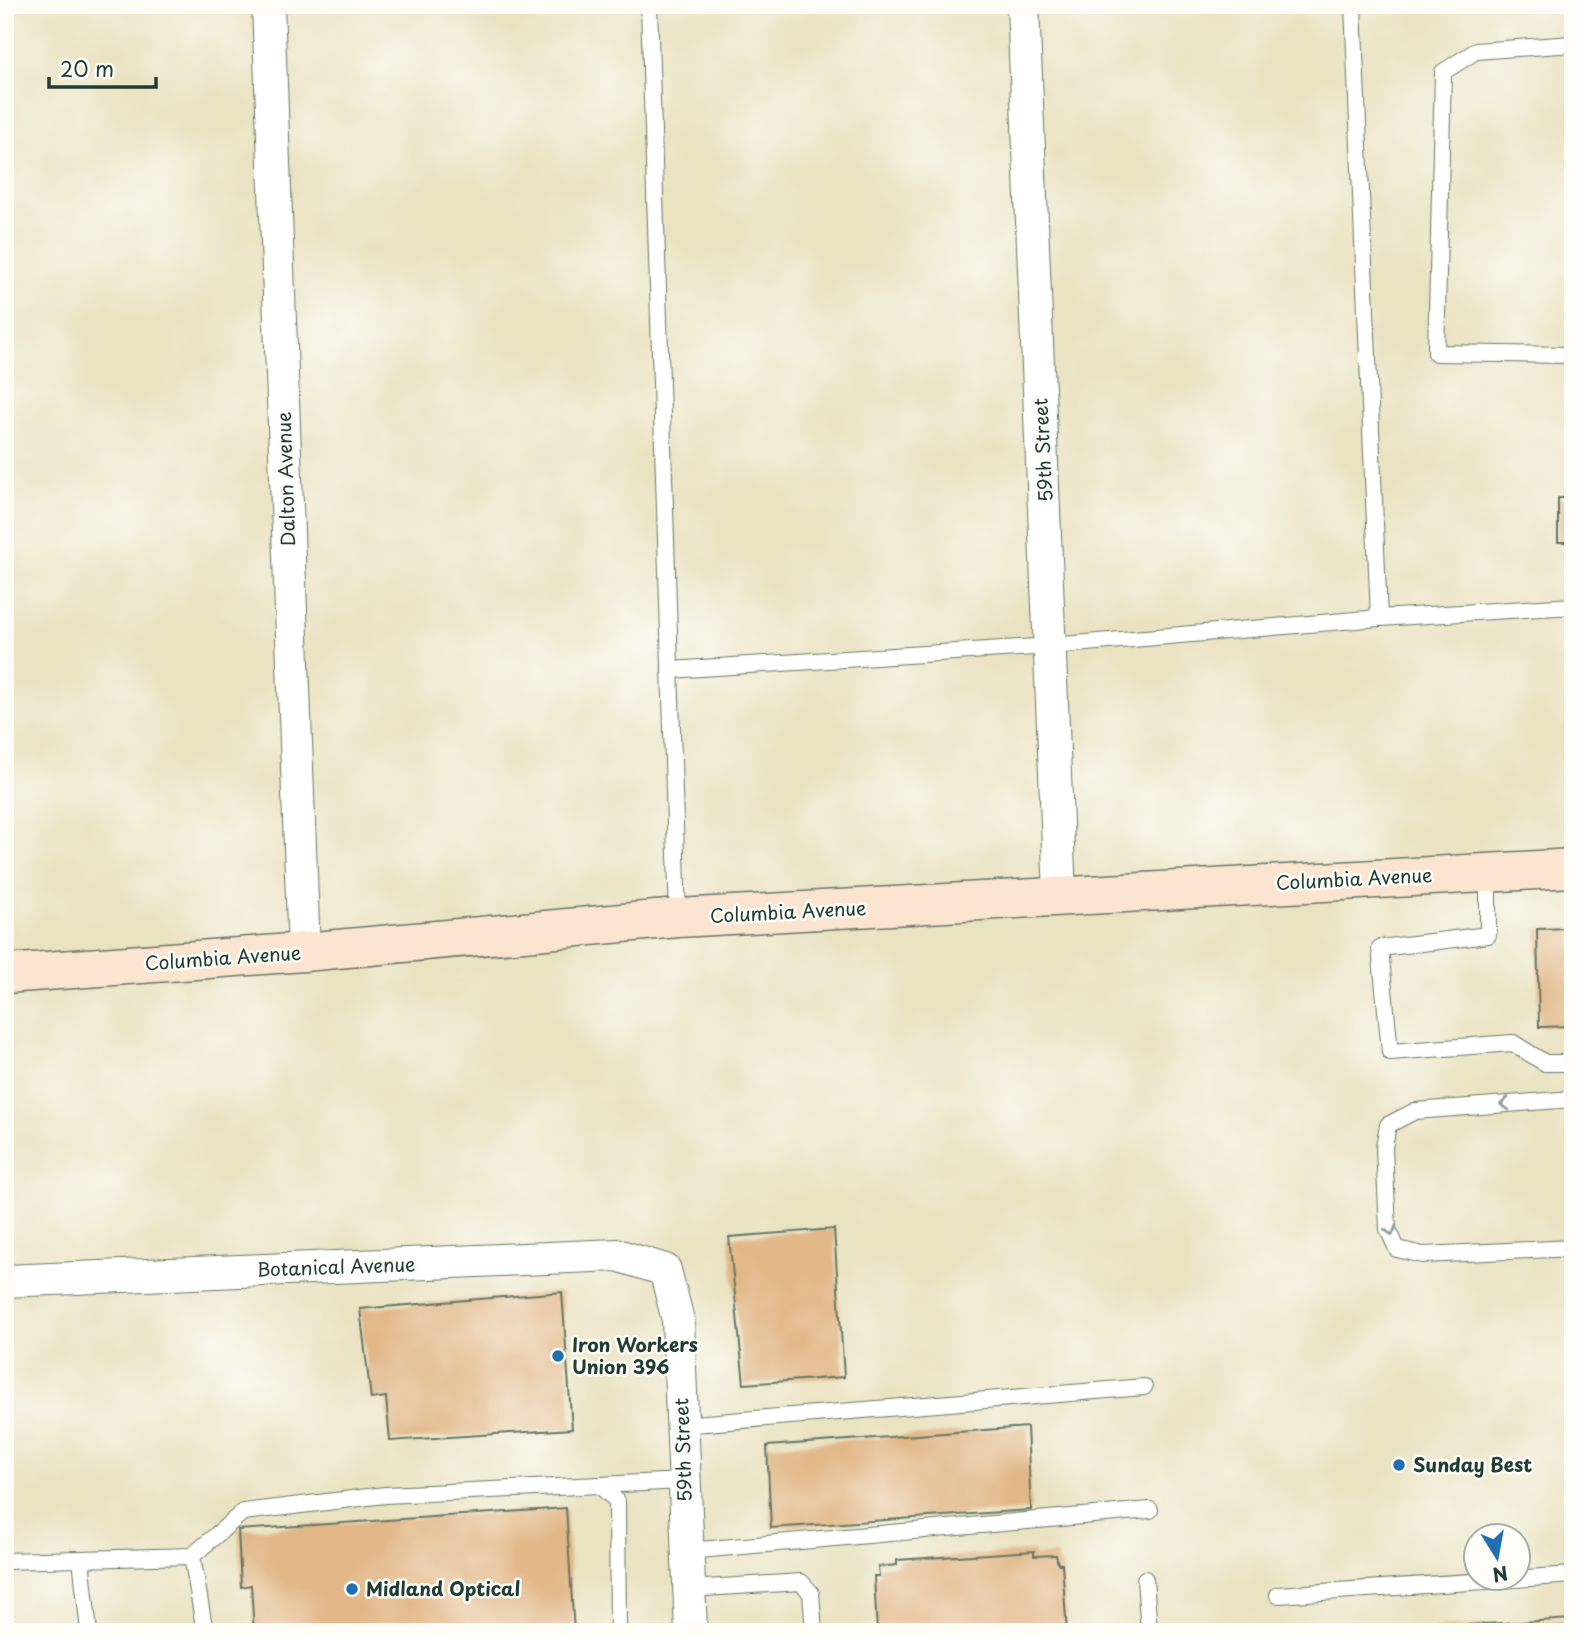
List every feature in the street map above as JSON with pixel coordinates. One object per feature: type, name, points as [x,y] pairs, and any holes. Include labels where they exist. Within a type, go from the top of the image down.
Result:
[{"type":"street","name":"Dalton Avenue","points":[[268,5],[304,952]]},
{"type":"street","name":"59th Street","points":[[1023,5],[1060,895]]},
{"type":"street","name":"Columbia Avenue","points":[[5,974],[304,952],[678,918],[1573,867]]},
{"type":"street","name":"Botanical Avenue","points":[[5,1281],[617,1255],[664,1270]]},
{"type":"street","name":"59th Street","points":[[664,1270],[678,1320],[691,1632]]},
{"type":"lane","points":[[649,5],[678,918]]},
{"type":"lane","points":[[1353,5],[1379,618]]},
{"type":"lane","points":[[1573,44],[1476,51],[1443,72],[1436,353],[1573,355]]},
{"type":"lane","points":[[670,670],[1051,646],[1379,618],[1573,606]]},
{"type":"lane","points":[[1488,872],[1488,935],[1380,948],[1390,1052],[1513,1043],[1545,1063],[1573,1063]]},
{"type":"lane","points":[[1573,1099],[1415,1111],[1388,1125],[1384,1148],[1388,1229],[1397,1249],[1423,1255],[1573,1248]]},
{"type":"lane","points":[[682,1424],[1144,1387]]},
{"type":"lane","points":[[5,1561],[192,1556],[243,1512],[385,1495],[685,1480]]},
{"type":"lane","points":[[599,1485],[617,1501],[618,1632]]},
{"type":"lane","points":[[688,1551],[1150,1510]]},
{"type":"lane","points":[[192,1556],[205,1632]]},
{"type":"lane","points":[[81,1559],[89,1632]]},
{"type":"lane","points":[[1278,1595],[1573,1575]]},
{"type":"lane","points":[[1145,1579],[1149,1632]]},
{"type":"lane","points":[[689,1590],[801,1581],[811,1593],[814,1632]]},
{"type":"building","points":[[1558,498],[1573,498],[1573,542],[1558,542]]},
{"type":"building","points":[[1573,928],[1573,1026],[1539,1027],[1537,929]]},
{"type":"building","points":[[834,1229],[844,1377],[744,1384],[729,1237]]},
{"type":"building","points":[[562,1292],[572,1429],[390,1441],[386,1397],[371,1399],[360,1309]]},
{"type":"building","points":[[1027,1427],[1031,1510],[771,1528],[767,1446]]},
{"type":"building","points":[[566,1508],[574,1632],[254,1632],[251,1585],[241,1587],[238,1530]]},
{"type":"building","points":[[1034,1551],[1034,1556],[1056,1555],[1058,1564],[1062,1564],[1067,1632],[877,1632],[874,1576],[879,1576],[878,1567],[897,1565],[897,1560]]},
{"type":"building","points":[[1573,1619],[1573,1632],[1433,1632],[1433,1627]]},
{"type":"place","name":"Iron Workers Union 396","points":[[558,1356]]},
{"type":"place","name":"Sunday Best","points":[[1399,1465]]},
{"type":"place","name":"Midland Optical","points":[[352,1589]]}]
